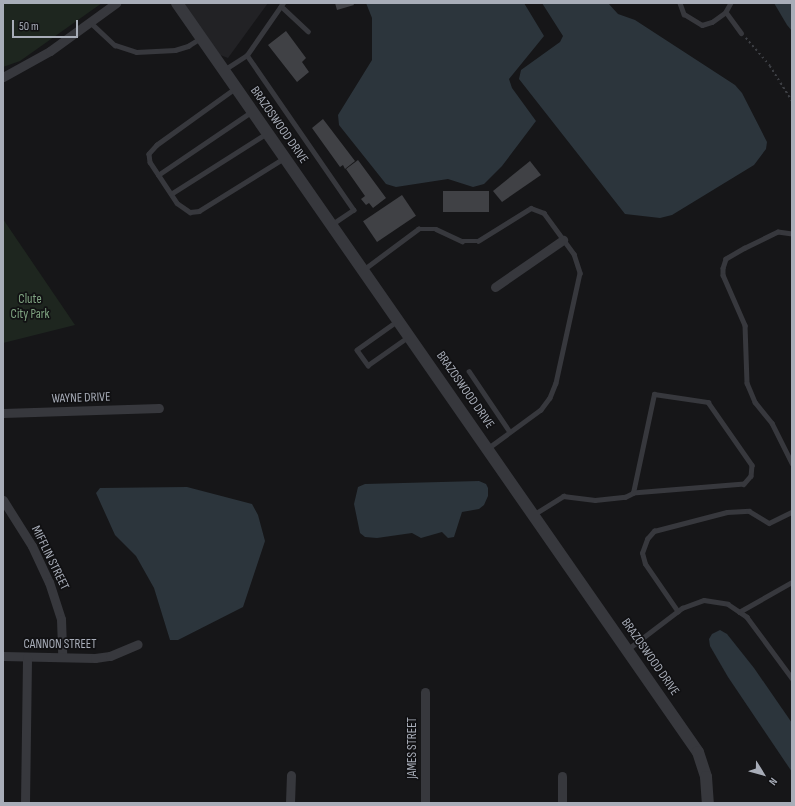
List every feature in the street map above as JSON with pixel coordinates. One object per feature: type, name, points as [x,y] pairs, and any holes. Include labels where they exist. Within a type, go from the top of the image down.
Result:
[{"type":"street","points":[[3,77],[35,60],[116,3]]},
{"type":"street","name":"BRAZOSWOOD DRIVE","points":[[177,3],[489,448],[698,752],[705,771],[708,803]]},
{"type":"street","points":[[495,287],[563,240]]},
{"type":"street","name":"WAYNE DRIVE","points":[[3,413],[159,408]]},
{"type":"street","name":"MIFFLIN STREET","points":[[4,506],[32,546],[50,582],[61,619],[62,655]]},
{"type":"street","name":"CANNON STREET","points":[[3,656],[110,656],[138,644]]},
{"type":"street","points":[[25,803],[26,657]]},
{"type":"street","name":"JAMES STREET","points":[[425,692],[425,803]]},
{"type":"street","points":[[290,803],[291,775]]},
{"type":"street","points":[[562,776],[562,803]]},
{"type":"lane","points":[[680,3],[684,14],[702,25],[712,22],[726,12],[731,3]]},
{"type":"lane","points":[[224,70],[246,55],[282,5],[308,31]]},
{"type":"lane","points":[[726,12],[741,33]]},
{"type":"lane","points":[[90,22],[115,46],[136,52],[175,50],[188,46],[201,38]]},
{"type":"lane","points":[[246,55],[354,210],[332,225]]},
{"type":"lane","points":[[236,88],[157,145],[149,154],[150,162],[177,203],[190,212],[199,212],[285,157]]},
{"type":"lane","points":[[158,175],[253,111]]},
{"type":"lane","points":[[171,194],[268,132]]},
{"type":"lane","points":[[363,270],[418,230],[436,229],[462,241],[478,241],[531,208],[544,213],[579,265],[580,273],[556,383],[550,398],[541,410],[489,448]]},
{"type":"lane","points":[[792,234],[778,232],[726,259],[723,268],[723,275],[745,324],[747,383],[755,402],[772,423],[792,463]]},
{"type":"lane","points":[[399,320],[357,350],[368,365],[410,336]]},
{"type":"lane","points":[[469,371],[510,432]]},
{"type":"lane","points":[[534,515],[564,496],[595,500],[625,497],[634,493],[744,484],[751,476],[752,465],[708,402],[654,394],[634,493]]},
{"type":"lane","points":[[678,612],[645,564],[642,553],[647,539],[654,531],[727,512],[749,511],[769,523],[792,512]]},
{"type":"lane","points":[[739,612],[792,582]]},
{"type":"lane","points":[[628,649],[678,612],[704,600],[728,604],[747,617],[792,677]]},
{"type":"path","points":[[741,33],[770,66],[792,101]]},
{"type":"shaded area","points":[[184,3],[268,3],[228,58],[220,55]]},
{"type":"shaded area","points":[[366,3],[524,3],[544,36],[509,79],[512,88],[536,121],[502,166],[484,184],[473,187],[448,179],[396,187],[386,184],[339,125],[338,115],[372,60],[372,18]]},
{"type":"shaded area","points":[[542,3],[608,3],[618,14],[635,20],[735,85],[742,93],[767,142],[766,149],[754,165],[672,215],[660,218],[625,214],[519,79],[521,70],[560,42],[563,36]]},
{"type":"shaded area","points":[[774,3],[792,3],[792,31],[787,25]]},
{"type":"shaded area","points":[[479,481],[486,484],[488,488],[488,496],[484,505],[479,509],[462,512],[454,537],[448,538],[442,532],[421,538],[412,533],[377,538],[365,537],[360,533],[354,504],[358,487],[365,484]]},
{"type":"shaded area","points":[[187,487],[252,504],[258,515],[265,541],[243,607],[178,640],[170,640],[154,588],[136,556],[115,535],[96,493],[100,488]]},
{"type":"shaded area","points":[[720,630],[727,634],[754,668],[792,723],[792,772],[728,677],[710,646],[709,639],[712,634]]},
{"type":"green space","points":[[3,3],[102,3],[20,61],[3,67]]},
{"type":"green space","name":"Clute City Park","points":[[3,219],[75,325],[3,343]]},
{"type":"building","points":[[335,3],[353,3],[354,5],[337,10]]},
{"type":"building","points":[[286,31],[306,58],[302,62],[309,72],[297,82],[268,45]]},
{"type":"building","points":[[323,119],[355,161],[345,169],[343,165],[340,167],[312,128]]},
{"type":"building","points":[[358,160],[386,198],[373,208],[369,203],[366,205],[361,199],[365,196],[346,169]]},
{"type":"building","points":[[530,161],[541,175],[502,202],[493,191]]},
{"type":"building","points":[[443,191],[489,191],[489,212],[443,212]]},
{"type":"building","points":[[402,195],[416,216],[377,242],[363,221]]}]
